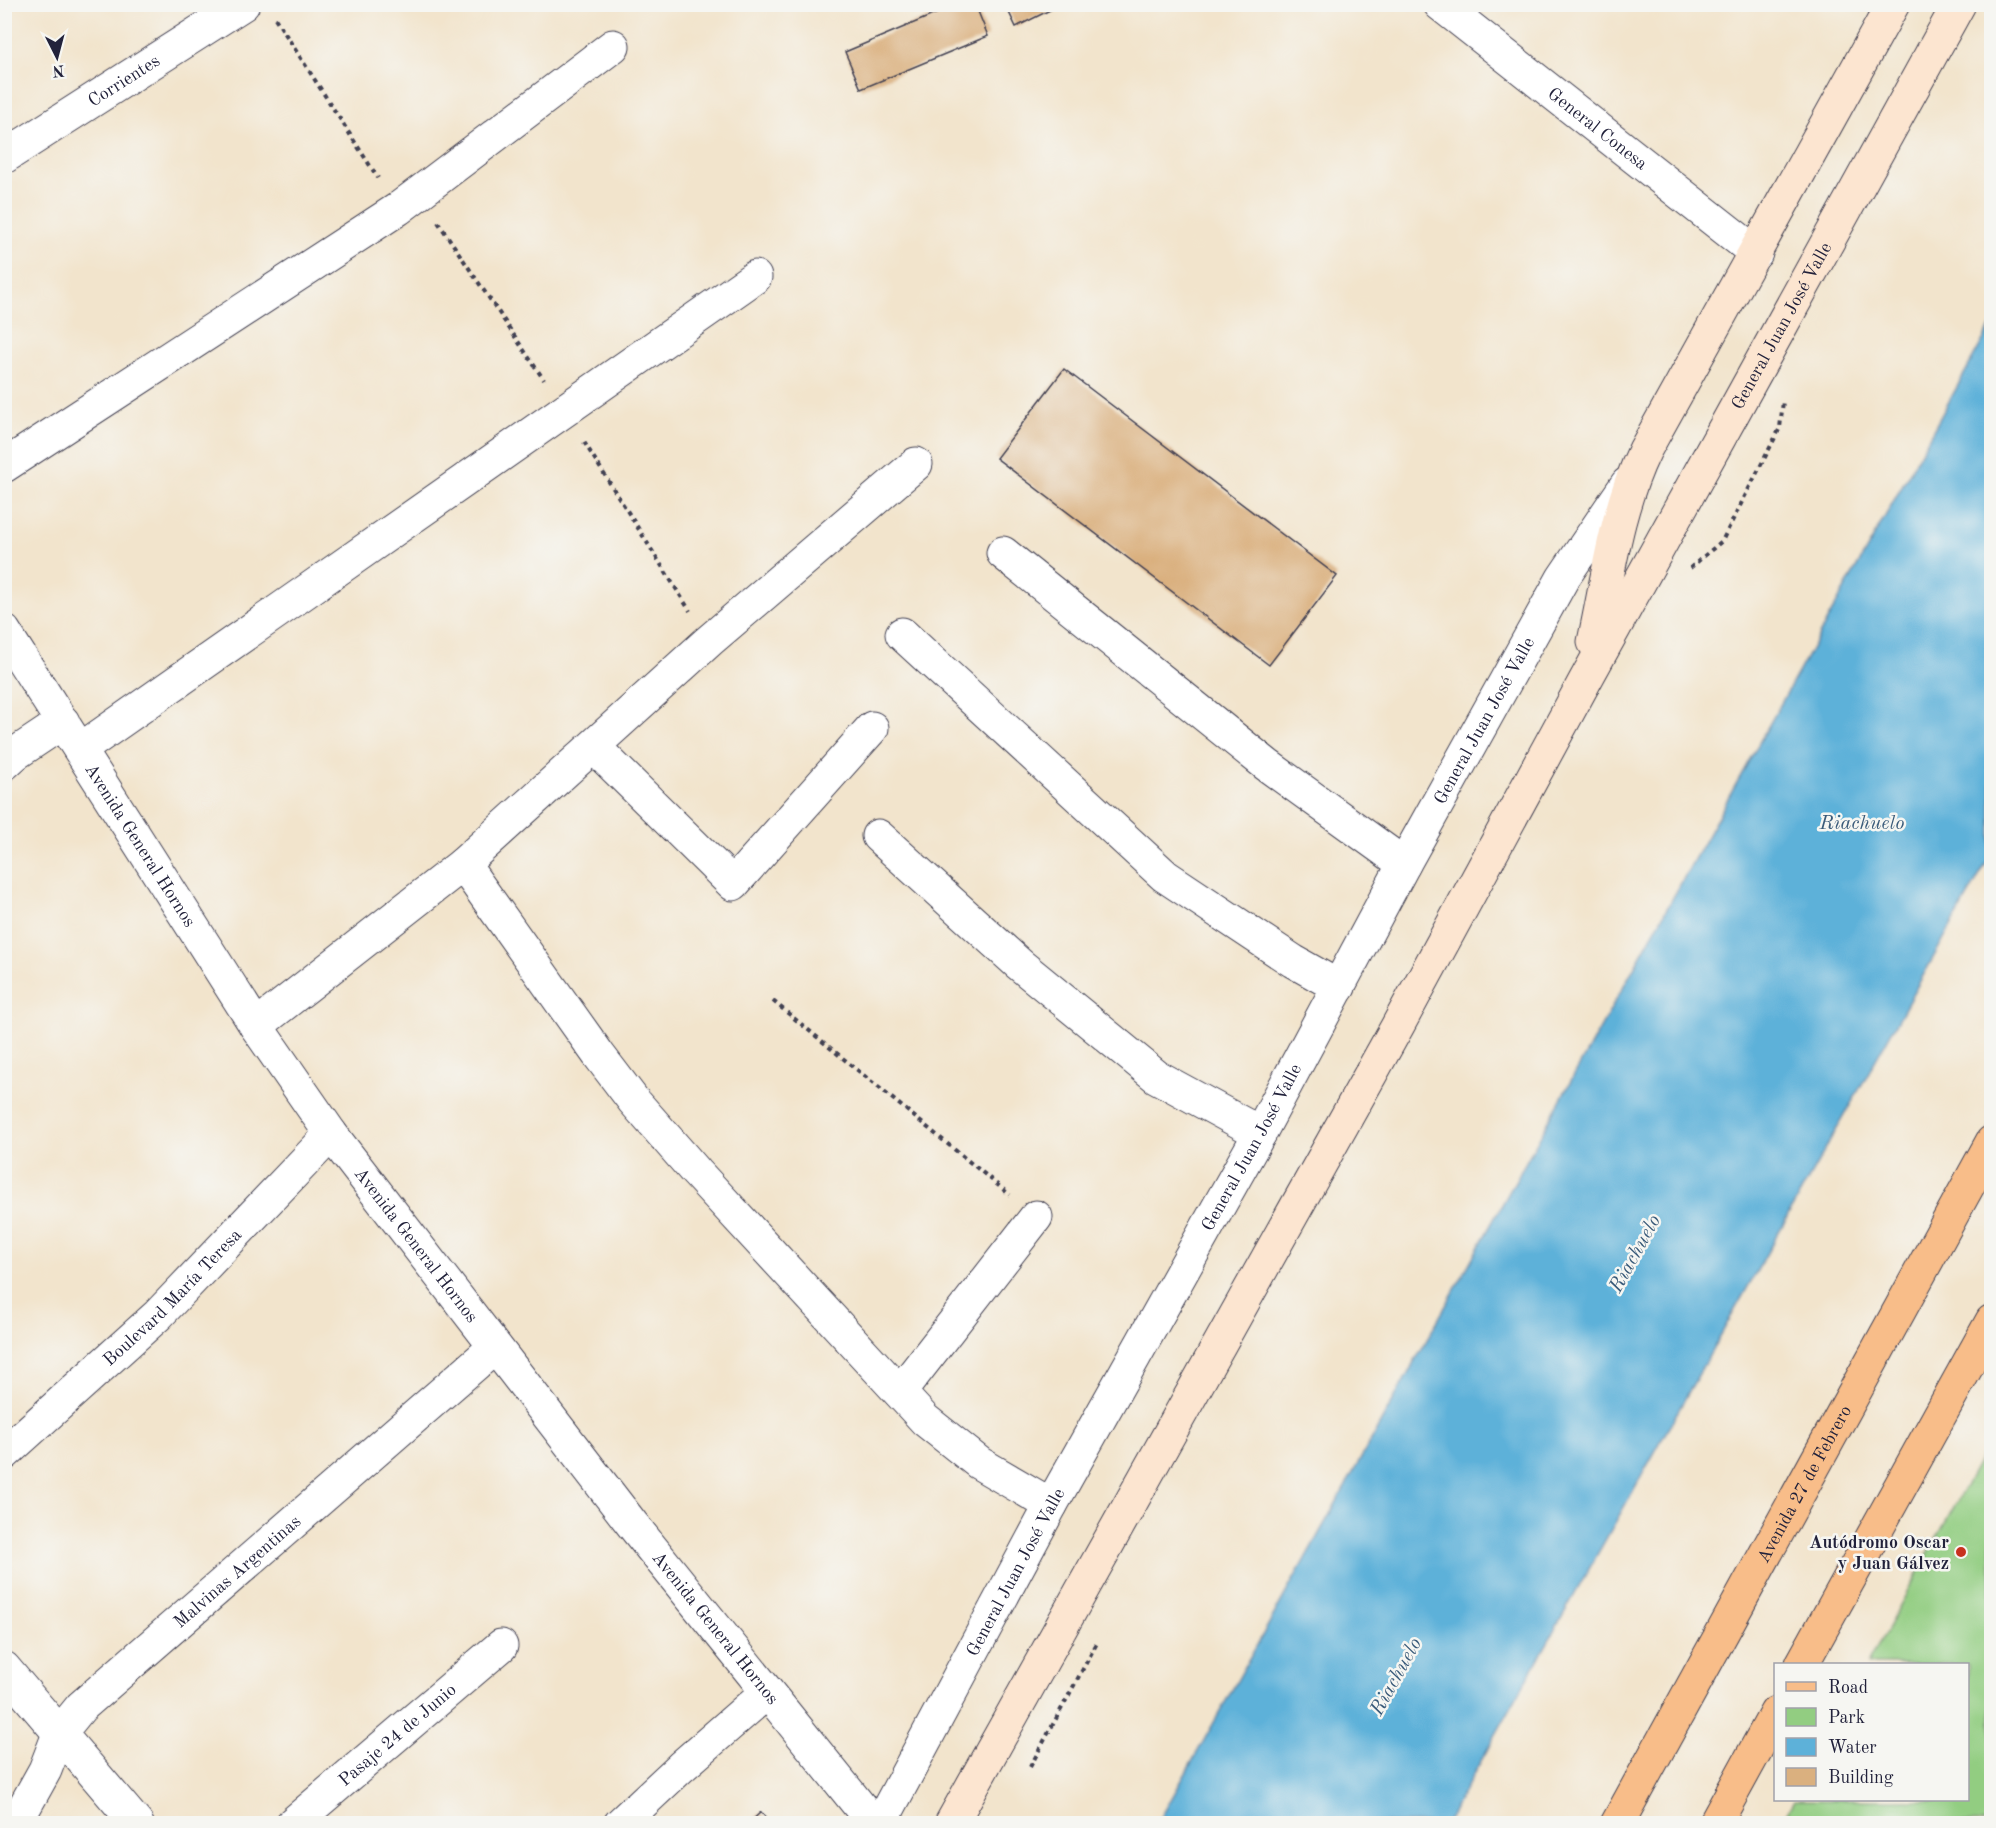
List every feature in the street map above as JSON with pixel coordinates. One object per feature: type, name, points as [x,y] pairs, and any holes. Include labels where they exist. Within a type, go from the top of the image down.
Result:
[{"type":"main road","name":"General Juan José Valle","points":[[1586,679],[1623,508],[1632,477],[1893,4]]},
{"type":"main road","name":"General Juan José Valle","points":[[951,1824],[1397,1027],[1586,679],[1959,4]]},
{"type":"main road","name":"Avenida 27 de Febrero","points":[[1617,1824],[1992,1142]]},
{"type":"main road","points":[[1803,1663],[1992,1321]]},
{"type":"main road","points":[[1715,1824],[1774,1717]]},
{"type":"street","name":"General Conesa","points":[[1440,4],[1756,253]]},
{"type":"street","name":"Corrientes","points":[[4,157],[258,9]]},
{"type":"street","points":[[4,466],[398,209],[613,46]]},
{"type":"street","points":[[81,749],[754,277]]},
{"type":"street","points":[[256,1026],[464,864],[709,641],[916,464]]},
{"type":"street","name":"General Juan José Valle","points":[[880,1824],[1051,1505],[1260,1133],[1404,864],[1563,578],[1632,477]]},
{"type":"street","points":[[1003,553],[1267,765],[1404,864]]},
{"type":"street","name":"Avenida General Hornos","points":[[4,631],[256,1026],[331,1134],[632,1524],[874,1824]]},
{"type":"street","points":[[902,634],[1165,876],[1248,932],[1339,987]]},
{"type":"street","points":[[4,764],[63,722]]},
{"type":"street","points":[[594,747],[733,884],[872,728]]},
{"type":"street","points":[[878,836],[1018,963],[1157,1077],[1260,1133]]},
{"type":"street","points":[[464,864],[633,1100],[697,1173],[925,1419],[979,1463],[1051,1505]]},
{"type":"street","name":"Boulevard María Teresa","points":[[4,1454],[158,1315],[331,1134]]},
{"type":"street","points":[[900,1392],[1036,1217]]},
{"type":"street","name":"Malvinas Argentinas","points":[[15,1824],[45,1770],[59,1734],[81,1707],[495,1347]]},
{"type":"street","name":"Pasaje 24 de Junio","points":[[292,1824],[501,1646]]},
{"type":"street","points":[[4,1668],[137,1824]]},
{"type":"street","points":[[620,1824],[767,1692]]},
{"type":"path","points":[[258,9],[398,209]]},
{"type":"path","points":[[773,1001],[1036,1217]]},
{"type":"green space","name":"Autódromo Oscar y Juan Gálvez","points":[[1991,1439],[1991,1823],[1781,1823],[1793,1801],[1969,1801],[1969,1663],[1869,1663]]},
{"type":"water","name":"Riachuelo","points":[[1991,326],[1991,855],[1446,1823],[1158,1823]]},
{"type":"building","points":[[959,4],[975,4],[988,36],[861,89],[845,52]]},
{"type":"building","points":[[1005,4],[1062,4],[1016,27]]},
{"type":"building","points":[[1064,369],[1337,576],[1269,665],[996,458]]},
{"type":"building","points":[[761,1812],[771,1824],[748,1824]]},
{"type":"place","name":"Autódromo Oscar y Juan Gálvez","points":[[1961,1552]]}]
